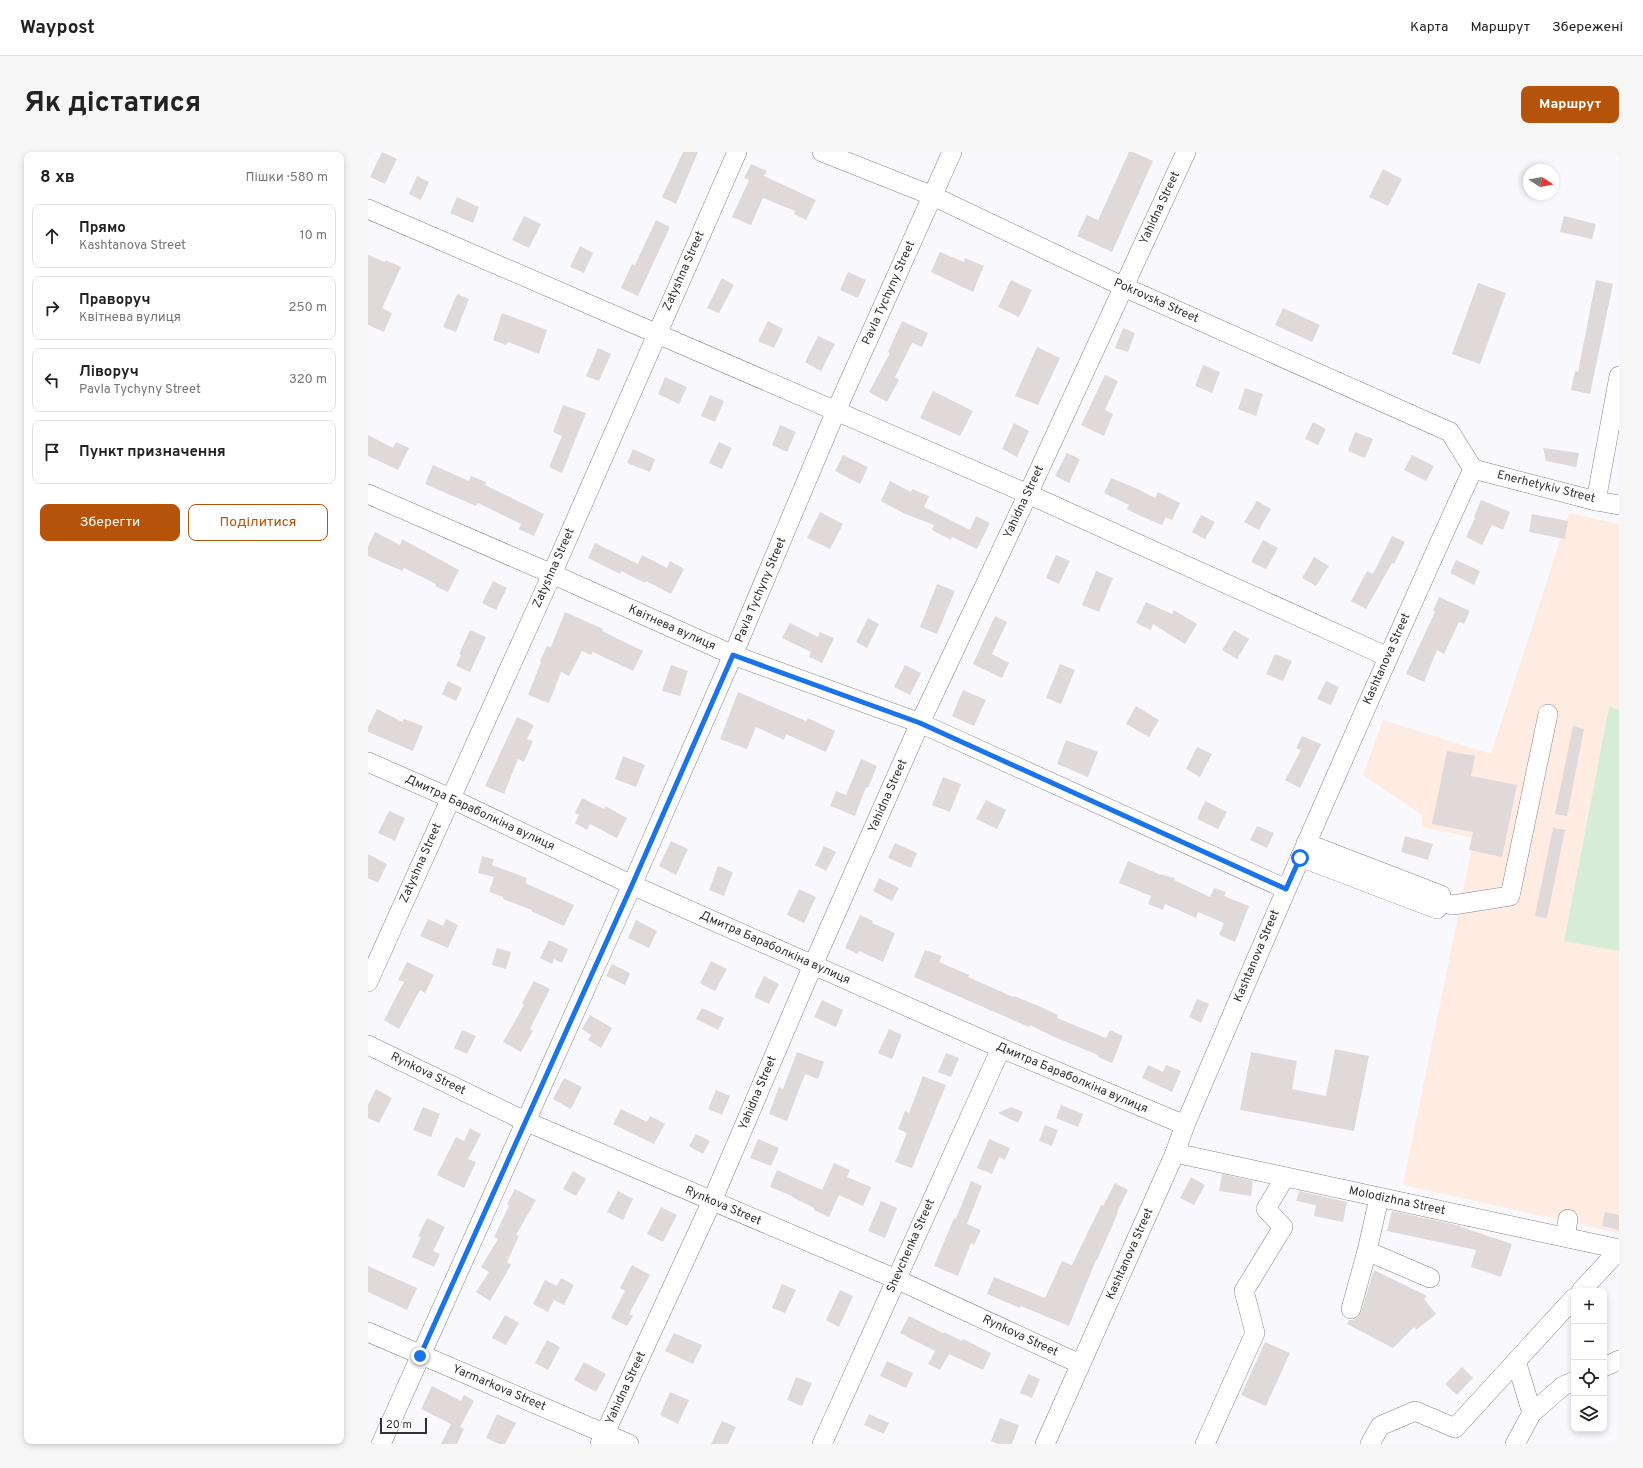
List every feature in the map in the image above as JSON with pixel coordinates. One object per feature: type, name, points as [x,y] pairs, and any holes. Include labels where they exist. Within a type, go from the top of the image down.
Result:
[{"type":"street","name":"Zatyshna Street","points":[[368,982],[552,574],[737,152]]},
{"type":"street","name":"Pokrovska Street","points":[[822,152],[933,196],[1124,287],[1450,432],[1473,469]]},
{"type":"street","name":"Pavla Tychyny Street","points":[[381,1444],[632,885],[733,655],[836,411],[952,152]]},
{"type":"street","name":"Yahidna Street","points":[[603,1438],[712,1201],[920,723],[1186,152]]},
{"type":"street","points":[[368,209],[1028,494],[1388,657]]},
{"type":"street","points":[[1596,500],[1619,376]]},
{"type":"street","name":"Enerhetykiv Street","points":[[1473,469],[1596,500],[1619,504]]},
{"type":"street","name":"Kashtanova Street","points":[[1045,1444],[1175,1153],[1185,1125],[1303,850],[1473,469]]},
{"type":"street","name":"Квітнева вулиця","points":[[368,494],[733,655],[920,723],[1286,889]]},
{"type":"street","points":[[1303,850],[1437,909],[1439,902],[1453,906],[1510,896],[1548,714]]},
{"type":"street","name":"Дмитра Бараболкіна вулиця","points":[[368,762],[450,798],[632,885],[1001,1048],[1185,1125]]},
{"type":"street","name":"Rynkova Street","points":[[368,1045],[525,1121],[896,1279],[1080,1364]]},
{"type":"street","name":"Shevchenka Street","points":[[822,1444],[1001,1048]]},
{"type":"street","name":"Molodizhna Street","points":[[1175,1153],[1379,1198],[1566,1228],[1619,1249]]},
{"type":"street","points":[[1205,1444],[1255,1333],[1244,1291],[1283,1227],[1266,1209],[1285,1178]]},
{"type":"street","points":[[1351,1309],[1367,1251],[1379,1198]]},
{"type":"street","points":[[1584,1288],[1619,1249]]},
{"type":"street","points":[[1367,1251],[1430,1278]]},
{"type":"street","points":[[1370,1444],[1380,1426],[1415,1411],[1455,1428],[1571,1301]]},
{"type":"street","name":"Yarmarkova Street","points":[[368,1332],[603,1438],[629,1444]]},
{"type":"street","points":[[1607,1366],[1619,1360]]},
{"type":"street","points":[[1516,1361],[1532,1413]]},
{"type":"street","points":[[1515,1444],[1532,1413],[1563,1386],[1571,1382]]},
{"type":"shaded area","points":[[1569,513],[1619,524],[1619,709],[1609,707],[1564,940],[1619,951],[1619,1233],[1403,1185],[1474,838],[1422,827],[1422,815],[1363,775],[1383,720],[1491,754]]},
{"type":"green space","points":[[1609,707],[1619,709],[1619,951],[1564,941]]},
{"type":"building","points":[[382,152],[397,159],[385,184],[370,177]]},
{"type":"building","points":[[683,152],[698,152],[676,204],[662,197]]},
{"type":"building","points":[[1129,152],[1133,152],[1153,161],[1112,252],[1077,236],[1087,215],[1098,220]]},
{"type":"building","points":[[751,164],[767,171],[764,176],[816,200],[806,220],[794,214],[795,211],[763,198],[751,225],[732,217],[749,180],[744,178]]},
{"type":"building","points":[[1383,169],[1402,179],[1388,206],[1369,197]]},
{"type":"building","points":[[417,176],[429,182],[421,200],[409,194]]},
{"type":"building","points":[[457,197],[479,207],[473,223],[450,213]]},
{"type":"building","points":[[524,216],[541,224],[529,248],[512,240]]},
{"type":"building","points":[[1564,216],[1596,224],[1592,239],[1560,232]]},
{"type":"building","points":[[656,220],[670,227],[638,296],[621,288],[632,264],[635,265]]},
{"type":"building","points":[[580,246],[593,253],[584,273],[570,267]]},
{"type":"building","points":[[940,252],[964,262],[965,258],[984,266],[973,292],[931,272]]},
{"type":"building","points":[[368,255],[401,267],[382,308],[392,313],[384,332],[368,325]]},
{"type":"building","points":[[848,272],[866,280],[858,298],[840,290]]},
{"type":"building","points":[[722,278],[734,285],[719,313],[707,308]]},
{"type":"building","points":[[1011,280],[1032,290],[1019,317],[998,307]]},
{"type":"building","points":[[1596,280],[1613,284],[1590,394],[1571,390],[1575,371],[1578,372]]},
{"type":"building","points":[[1478,283],[1506,293],[1480,364],[1452,354]]},
{"type":"building","points":[[457,294],[469,299],[456,332],[443,327]]},
{"type":"building","points":[[1283,308],[1320,325],[1312,342],[1275,325]]},
{"type":"building","points":[[502,313],[547,330],[539,354],[508,342],[506,345],[493,340]]},
{"type":"building","points":[[768,321],[783,329],[774,348],[758,341]]},
{"type":"building","points":[[902,321],[928,333],[922,347],[912,343],[895,377],[899,380],[887,402],[869,392],[890,353],[888,352]]},
{"type":"building","points":[[1123,328],[1135,333],[1128,352],[1115,348]]},
{"type":"building","points":[[818,336],[835,344],[821,371],[805,362]]},
{"type":"building","points":[[1037,347],[1060,358],[1038,405],[1015,396]]},
{"type":"building","points":[[598,348],[611,354],[599,381],[586,376]]},
{"type":"building","points":[[1203,365],[1220,372],[1212,393],[1195,386]]},
{"type":"building","points":[[1105,375],[1118,381],[1105,410],[1113,414],[1104,436],[1081,425]]},
{"type":"building","points":[[665,377],[687,387],[679,404],[658,394]]},
{"type":"building","points":[[1245,388],[1263,394],[1256,416],[1238,409]]},
{"type":"building","points":[[933,391],[973,411],[960,436],[920,418]]},
{"type":"building","points":[[710,395],[724,401],[715,422],[701,416]]},
{"type":"building","points":[[563,405],[586,413],[562,473],[549,467],[562,436],[553,432]]},
{"type":"building","points":[[1313,422],[1326,429],[1318,445],[1305,439]]},
{"type":"building","points":[[1014,423],[1029,431],[1017,457],[1002,449]]},
{"type":"building","points":[[780,425],[796,432],[787,452],[772,445]]},
{"type":"building","points":[[1355,432],[1373,439],[1365,458],[1348,451]]},
{"type":"building","points":[[368,435],[393,448],[396,442],[409,448],[398,470],[368,456]]},
{"type":"building","points":[[719,442],[732,448],[722,469],[709,463]]},
{"type":"building","points":[[1543,448],[1579,453],[1576,467],[1546,461]]},
{"type":"building","points":[[633,449],[655,459],[650,472],[627,463]]},
{"type":"building","points":[[1067,453],[1080,459],[1069,483],[1055,476]]},
{"type":"building","points":[[843,455],[868,467],[860,484],[835,471]]},
{"type":"building","points":[[1412,455],[1434,466],[1426,481],[1404,470]]},
{"type":"building","points":[[433,465],[469,481],[471,476],[486,482],[485,485],[544,514],[534,536],[519,529],[521,524],[478,503],[476,506],[425,484]]},
{"type":"building","points":[[1111,478],[1155,498],[1158,492],[1180,503],[1172,520],[1166,517],[1162,525],[1127,509],[1129,505],[1104,493]]},
{"type":"building","points":[[890,481],[911,492],[912,489],[929,496],[924,507],[970,530],[976,516],[990,523],[977,549],[952,537],[951,540],[932,530],[934,525],[903,513],[881,501]]},
{"type":"building","points":[[1481,500],[1510,512],[1503,530],[1492,525],[1482,545],[1466,537],[1475,518],[1474,517]]},
{"type":"building","points":[[1257,501],[1271,509],[1259,530],[1244,522]]},
{"type":"building","points":[[820,512],[843,524],[830,549],[807,538]]},
{"type":"building","points":[[1532,514],[1568,521],[1565,539],[1529,532]]},
{"type":"building","points":[[1201,515],[1215,522],[1205,539],[1192,532]]},
{"type":"building","points":[[375,532],[400,545],[402,539],[459,570],[448,592],[435,586],[436,584],[404,568],[402,571],[368,556],[368,546]]},
{"type":"building","points":[[1392,536],[1405,542],[1394,564],[1392,563],[1366,609],[1351,601],[1367,571],[1373,574]]},
{"type":"building","points":[[1263,540],[1278,548],[1266,569],[1251,562]]},
{"type":"building","points":[[595,543],[638,564],[642,555],[667,568],[670,561],[684,569],[671,594],[646,581],[645,583],[621,571],[620,574],[588,558]]},
{"type":"building","points":[[1056,555],[1070,561],[1059,584],[1046,578]]},
{"type":"building","points":[[1314,557],[1329,566],[1316,586],[1302,578]]},
{"type":"building","points":[[1456,560],[1480,571],[1474,585],[1450,573]]},
{"type":"building","points":[[1096,571],[1113,578],[1099,612],[1082,605]]},
{"type":"building","points":[[493,581],[507,588],[496,610],[482,603]]},
{"type":"building","points":[[937,584],[955,591],[937,634],[920,627]]},
{"type":"building","points":[[1439,597],[1470,611],[1464,624],[1459,622],[1444,654],[1437,650],[1424,682],[1406,674],[1435,612],[1433,611]]},
{"type":"building","points":[[1146,602],[1172,614],[1174,610],[1197,624],[1185,644],[1153,624],[1151,630],[1136,623]]},
{"type":"building","points":[[565,612],[603,629],[602,631],[643,651],[633,671],[593,652],[591,655],[582,651],[569,676],[561,672],[549,703],[528,695],[541,662],[540,661],[547,646],[551,647]]},
{"type":"building","points":[[995,616],[1007,622],[992,654],[1009,663],[1002,678],[973,664]]},
{"type":"building","points":[[868,618],[879,624],[867,648],[856,642]]},
{"type":"building","points":[[790,623],[818,637],[820,632],[834,638],[822,663],[809,657],[811,652],[782,638]]},
{"type":"building","points":[[470,630],[486,637],[470,672],[456,666],[461,655],[459,654]]},
{"type":"building","points":[[1234,630],[1249,639],[1237,659],[1222,650]]},
{"type":"building","points":[[1275,654],[1292,661],[1283,681],[1266,674]]},
{"type":"building","points":[[1060,664],[1075,670],[1061,704],[1046,698]]},
{"type":"building","points":[[671,665],[688,671],[680,696],[662,691]]},
{"type":"building","points":[[905,665],[921,673],[910,695],[894,687]]},
{"type":"building","points":[[448,681],[462,688],[456,701],[442,694]]},
{"type":"building","points":[[1326,681],[1339,687],[1331,705],[1317,699]]},
{"type":"building","points":[[963,690],[986,700],[974,726],[952,716]]},
{"type":"building","points":[[738,692],[806,721],[808,718],[835,731],[826,752],[786,734],[784,740],[756,727],[747,749],[720,739]]},
{"type":"building","points":[[1136,706],[1159,720],[1149,737],[1126,724]]},
{"type":"building","points":[[377,709],[402,722],[404,719],[423,726],[413,751],[368,732],[368,727]]},
{"type":"building","points":[[517,717],[534,725],[527,739],[533,741],[524,762],[518,759],[504,794],[485,786]]},
{"type":"building","points":[[1573,726],[1584,729],[1567,816],[1555,814]]},
{"type":"building","points":[[1302,736],[1321,744],[1300,788],[1285,780],[1301,750],[1296,748]]},
{"type":"building","points":[[1066,740],[1098,752],[1088,777],[1057,764]]},
{"type":"building","points":[[1197,747],[1212,754],[1200,777],[1186,769]]},
{"type":"building","points":[[1447,751],[1475,756],[1471,776],[1517,785],[1502,857],[1469,850],[1473,832],[1432,824]]},
{"type":"building","points":[[623,756],[645,765],[636,787],[615,779]]},
{"type":"building","points":[[861,759],[877,766],[868,788],[866,787],[855,816],[830,806],[836,791],[846,795]]},
{"type":"building","points":[[943,777],[961,784],[950,812],[932,805]]},
{"type":"building","points":[[582,798],[604,809],[605,806],[627,818],[617,838],[590,824],[587,830],[575,823],[579,815],[575,813]]},
{"type":"building","points":[[986,800],[1006,810],[997,829],[976,819]]},
{"type":"building","points":[[1205,801],[1227,812],[1218,829],[1197,819]]},
{"type":"building","points":[[389,811],[405,818],[395,841],[378,833]]},
{"type":"building","points":[[1257,826],[1274,833],[1267,848],[1250,840]]},
{"type":"building","points":[[1553,828],[1565,830],[1547,918],[1535,916]]},
{"type":"building","points":[[1405,836],[1433,844],[1428,860],[1401,852]]},
{"type":"building","points":[[671,841],[688,849],[676,875],[659,866]]},
{"type":"building","points":[[895,843],[917,853],[911,868],[888,858]]},
{"type":"building","points":[[824,846],[836,852],[826,871],[815,865]]},
{"type":"building","points":[[368,854],[387,864],[378,883],[368,878]]},
{"type":"building","points":[[482,856],[494,859],[492,865],[527,878],[525,883],[574,905],[564,926],[531,911],[532,910],[489,892],[494,877],[478,873]]},
{"type":"building","points":[[1128,861],[1159,874],[1175,878],[1174,880],[1210,897],[1214,888],[1226,892],[1224,896],[1249,906],[1235,942],[1219,935],[1224,923],[1198,912],[1196,918],[1165,904],[1163,910],[1148,904],[1151,896],[1119,883]]},
{"type":"building","points":[[718,866],[733,872],[724,896],[709,890]]},
{"type":"building","points":[[879,878],[899,888],[892,901],[873,891]]},
{"type":"building","points":[[799,889],[816,897],[804,923],[787,915]]},
{"type":"building","points":[[860,915],[873,921],[872,923],[895,933],[883,962],[859,951],[858,954],[845,948]]},
{"type":"building","points":[[428,919],[443,926],[446,919],[458,925],[448,948],[420,936]]},
{"type":"building","points":[[636,920],[657,931],[649,948],[628,938]]},
{"type":"building","points":[[549,940],[568,949],[562,963],[554,959],[552,964],[540,958]]},
{"type":"building","points":[[497,948],[511,952],[506,969],[492,965]]},
{"type":"building","points":[[925,950],[942,956],[939,962],[969,975],[968,977],[1013,997],[1014,996],[1041,1007],[1058,1015],[1057,1018],[1106,1038],[1110,1030],[1123,1036],[1112,1063],[1098,1057],[1098,1055],[1030,1025],[1029,1027],[914,977]]},
{"type":"building","points":[[711,961],[727,969],[715,991],[700,983]]},
{"type":"building","points":[[407,962],[434,975],[425,993],[420,990],[399,1029],[384,1020],[404,982],[398,980]]},
{"type":"building","points":[[612,964],[630,973],[625,985],[606,976]]},
{"type":"building","points":[[764,976],[779,984],[769,1004],[754,997]]},
{"type":"building","points":[[534,981],[550,989],[530,1029],[533,1031],[521,1052],[503,1042],[524,1005],[522,1003]]},
{"type":"building","points":[[1197,999],[1209,1004],[1201,1023],[1189,1017]]},
{"type":"building","points":[[822,1000],[843,1010],[836,1027],[814,1017]]},
{"type":"building","points":[[702,1008],[724,1018],[718,1030],[696,1019]]},
{"type":"building","points":[[590,1015],[612,1028],[601,1048],[588,1040],[591,1035],[582,1029]]},
{"type":"building","points":[[889,1029],[902,1035],[892,1059],[878,1053]]},
{"type":"building","points":[[462,1030],[476,1036],[467,1054],[454,1048]]},
{"type":"building","points":[[1335,1049],[1369,1056],[1354,1131],[1240,1110],[1251,1052],[1297,1061],[1292,1089],[1326,1096]]},
{"type":"building","points":[[797,1052],[824,1062],[818,1079],[805,1074],[787,1121],[769,1114],[779,1087],[783,1089]]},
{"type":"building","points":[[946,1053],[959,1058],[951,1077],[938,1072]]},
{"type":"building","points":[[1148,1065],[1163,1072],[1166,1065],[1181,1071],[1172,1092],[1142,1078]]},
{"type":"building","points":[[923,1076],[946,1085],[912,1168],[895,1162],[907,1133],[898,1129],[905,1111],[909,1113]]},
{"type":"building","points":[[564,1078],[582,1087],[571,1109],[553,1099]]},
{"type":"building","points":[[376,1089],[392,1098],[379,1123],[368,1118],[368,1105]]},
{"type":"building","points":[[716,1090],[730,1096],[722,1115],[708,1109]]},
{"type":"building","points":[[1061,1105],[1083,1114],[1078,1127],[1056,1118]]},
{"type":"building","points":[[423,1107],[440,1114],[431,1137],[413,1130]]},
{"type":"building","points":[[1011,1107],[1023,1112],[1018,1123],[998,1113]]},
{"type":"building","points":[[621,1109],[647,1122],[650,1116],[665,1124],[654,1144],[613,1124]]},
{"type":"building","points":[[1045,1125],[1058,1130],[1052,1146],[1039,1141]]},
{"type":"building","points":[[470,1128],[481,1134],[468,1159],[476,1162],[464,1188],[437,1175],[456,1137],[464,1141]]},
{"type":"building","points":[[696,1134],[710,1141],[703,1154],[689,1146]]},
{"type":"building","points":[[758,1139],[779,1148],[771,1166],[750,1158]]},
{"type":"building","points":[[989,1139],[1010,1148],[1005,1160],[999,1157],[992,1174],[977,1168]]},
{"type":"building","points":[[834,1163],[850,1170],[847,1177],[871,1187],[863,1206],[839,1195],[829,1217],[814,1210],[814,1208],[792,1196],[770,1187],[777,1170],[822,1190]]},
{"type":"building","points":[[573,1171],[586,1179],[576,1196],[563,1189]]},
{"type":"building","points":[[1222,1174],[1253,1181],[1251,1196],[1219,1191]]},
{"type":"building","points":[[1191,1177],[1205,1185],[1194,1205],[1180,1198]]},
{"type":"building","points":[[971,1181],[982,1186],[967,1224],[981,1230],[974,1245],[971,1243],[958,1276],[934,1266],[954,1218],[956,1219]]},
{"type":"building","points":[[1115,1183],[1128,1190],[1096,1260],[1069,1326],[987,1294],[994,1277],[1045,1298],[1062,1261],[1072,1265],[1101,1205],[1103,1206]]},
{"type":"building","points":[[515,1189],[536,1200],[516,1235],[519,1236],[507,1262],[511,1265],[490,1301],[476,1292],[489,1272],[481,1267],[498,1239],[494,1237],[509,1206],[507,1204]]},
{"type":"building","points":[[618,1191],[633,1199],[623,1220],[607,1212]]},
{"type":"building","points":[[1299,1191],[1347,1202],[1343,1222],[1314,1216],[1316,1205],[1296,1201]]},
{"type":"building","points":[[881,1201],[897,1208],[885,1238],[868,1231]]},
{"type":"building","points":[[661,1207],[677,1215],[663,1242],[647,1234]]},
{"type":"building","points":[[1392,1211],[1461,1226],[1512,1244],[1501,1277],[1471,1267],[1476,1250],[1387,1231]]},
{"type":"building","points":[[1605,1212],[1619,1215],[1619,1230],[1602,1226]]},
{"type":"building","points":[[427,1218],[445,1227],[433,1251],[440,1254],[434,1267],[412,1257],[421,1237],[418,1236]]},
{"type":"building","points":[[632,1265],[650,1275],[629,1314],[633,1316],[627,1326],[611,1318],[625,1291],[620,1288]]},
{"type":"building","points":[[368,1266],[417,1288],[407,1310],[368,1292]]},
{"type":"building","points":[[1374,1270],[1427,1296],[1424,1299],[1436,1314],[1416,1330],[1414,1327],[1393,1348],[1347,1324],[1349,1320],[1354,1320],[1358,1317],[1361,1312]]},
{"type":"building","points":[[561,1278],[574,1285],[564,1305],[554,1300],[548,1312],[533,1304],[545,1280],[557,1286]]},
{"type":"building","points":[[782,1284],[796,1290],[785,1313],[772,1308]]},
{"type":"building","points":[[840,1290],[853,1296],[839,1327],[826,1320]]},
{"type":"building","points":[[505,1315],[519,1323],[506,1345],[492,1338]]},
{"type":"building","points":[[909,1316],[943,1333],[944,1332],[962,1341],[963,1339],[991,1353],[983,1370],[949,1354],[940,1370],[928,1364],[935,1351],[900,1333]]},
{"type":"building","points":[[674,1333],[702,1345],[693,1364],[665,1351]]},
{"type":"building","points":[[547,1340],[560,1347],[548,1370],[535,1363]]},
{"type":"building","points":[[1265,1342],[1290,1353],[1266,1406],[1241,1395]]},
{"type":"building","points":[[887,1361],[913,1373],[906,1388],[880,1376]]},
{"type":"building","points":[[584,1362],[606,1374],[596,1392],[574,1380]]},
{"type":"building","points":[[1462,1367],[1473,1378],[1457,1395],[1445,1384]]},
{"type":"building","points":[[1028,1374],[1040,1379],[1032,1398],[1020,1393]]},
{"type":"building","points":[[796,1377],[812,1383],[802,1406],[787,1400]]},
{"type":"building","points":[[432,1386],[461,1401],[464,1395],[474,1401],[460,1427],[464,1429],[457,1444],[441,1444],[451,1424],[421,1409]]},
{"type":"building","points":[[670,1392],[689,1400],[678,1424],[660,1415]]},
{"type":"building","points":[[497,1414],[516,1423],[505,1444],[499,1444],[486,1438]]},
{"type":"building","points":[[869,1414],[889,1423],[884,1434],[864,1425]]},
{"type":"building","points":[[1000,1418],[1019,1425],[1012,1444],[998,1444],[991,1441]]},
{"type":"building","points":[[722,1421],[736,1427],[728,1444],[711,1444]]},
{"type":"route","points":[[420,1356],[632,885],[733,655],[920,723],[1286,889],[1300,858]]}]
